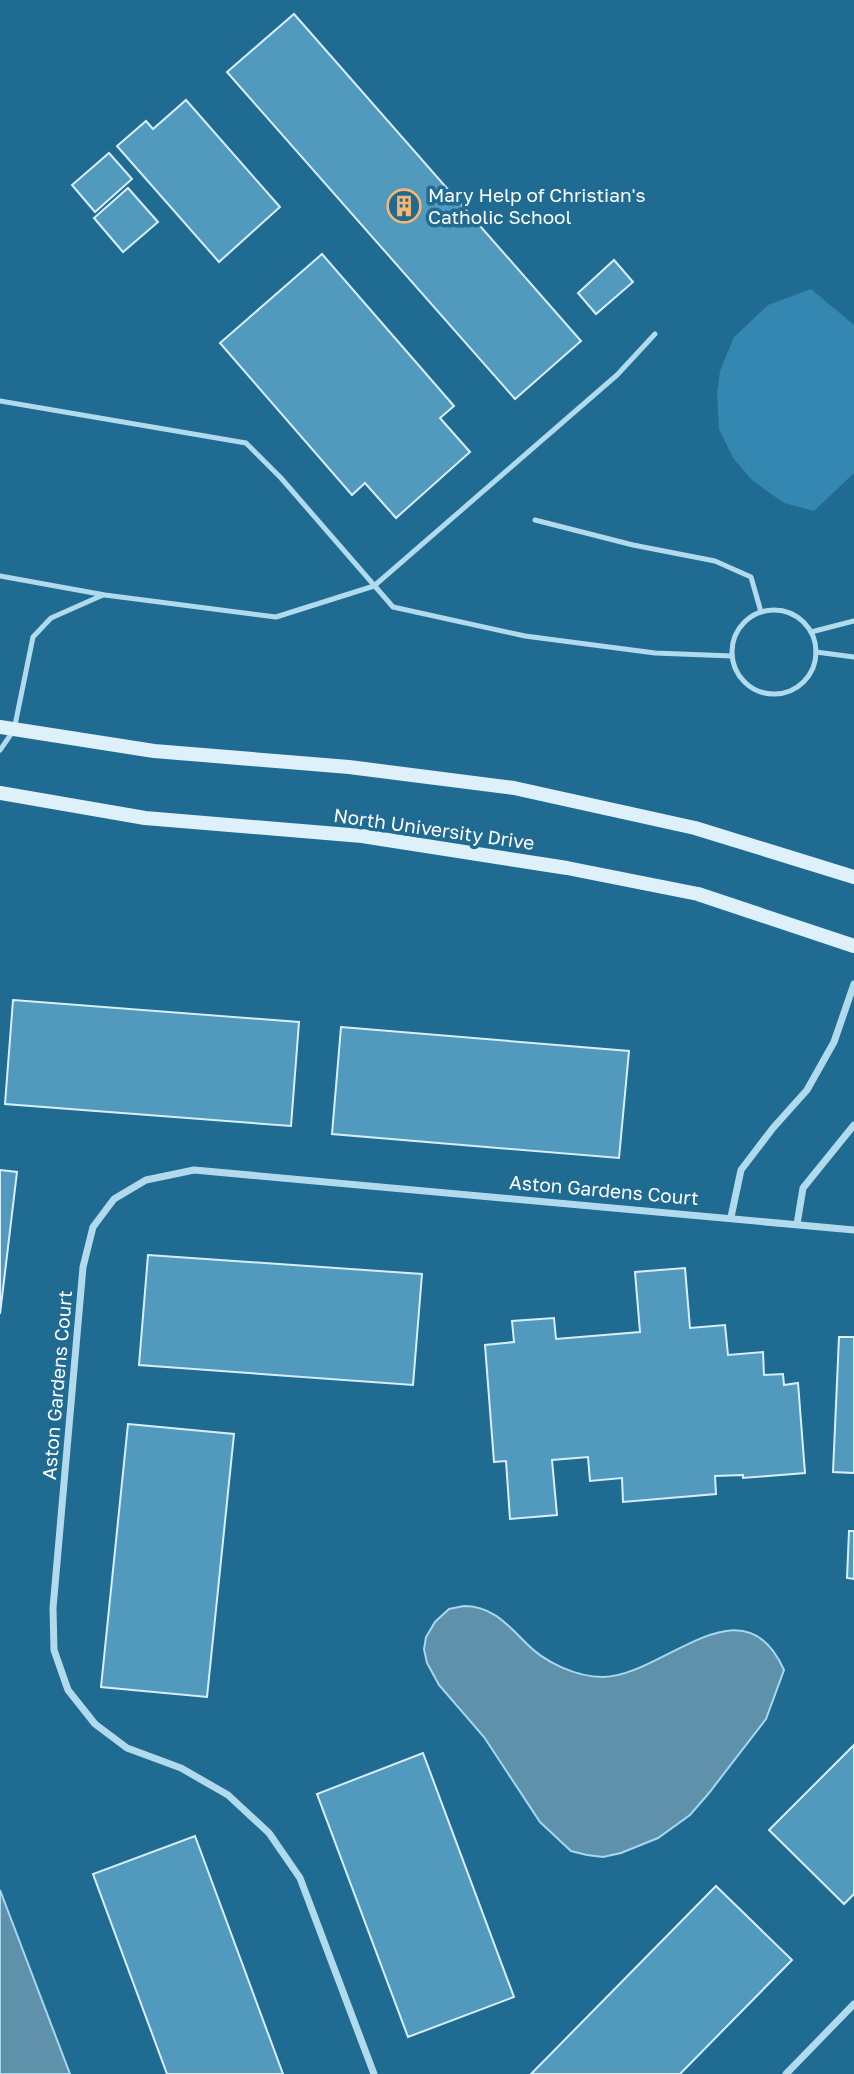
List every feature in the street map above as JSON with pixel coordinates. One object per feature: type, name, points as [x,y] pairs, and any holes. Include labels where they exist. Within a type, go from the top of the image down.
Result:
[{"type":"main road","points":[[7,728],[154,751],[349,767],[514,788],[695,828],[854,877]]},
{"type":"main road","name":"North University Drive","points":[[0,793],[145,818],[362,836],[567,868],[698,894],[854,946]]},
{"type":"street","points":[[731,1217],[741,1170],[807,1090],[834,1042],[854,984]]},
{"type":"street","points":[[797,1224],[803,1188],[854,1125]]},
{"type":"street","name":"Aston Gardens Court","points":[[374,2074],[300,1878],[269,1833],[228,1795],[181,1768],[127,1748],[95,1724],[68,1690],[54,1650],[53,1608],[83,1267],[93,1227],[114,1199],[146,1180],[194,1170],[854,1230]]},
{"type":"street","points":[[786,2074],[854,2004]]},
{"type":"lane","points":[[0,576],[105,595],[276,617],[373,586],[617,375],[655,334]]},
{"type":"lane","points":[[0,401],[246,443],[281,478],[393,607],[525,636],[655,653],[732,656]]},
{"type":"lane","points":[[535,520],[633,545],[715,561],[751,577],[761,612]]},
{"type":"lane","points":[[0,750],[33,637],[51,618],[105,595]]},
{"type":"lane","points":[[784,611],[804,623],[811,632],[816,652],[813,666],[806,679],[796,687],[783,693],[768,694],[743,681],[735,670],[733,642],[738,629],[761,612],[784,611]]},
{"type":"lane","points":[[811,632],[854,621]]},
{"type":"lane","points":[[816,652],[854,657]]},
{"type":"shaded area","points":[[811,289],[854,325],[854,473],[814,511],[784,503],[753,481],[733,458],[719,429],[717,394],[720,371],[734,337],[768,305]]},
{"type":"shaded area","points":[[464,1606],[491,1613],[533,1650],[561,1667],[582,1674],[603,1677],[627,1673],[701,1638],[725,1631],[747,1632],[767,1644],[784,1670],[766,1719],[690,1815],[658,1838],[621,1853],[603,1857],[587,1855],[571,1851],[540,1822],[484,1737],[439,1685],[427,1663],[424,1649],[426,1637],[435,1622],[449,1609]]},
{"type":"shaded area","points":[[0,1890],[70,2074],[0,2074]]},
{"type":"building","name":"Mary Help of Christian's Catholic School","points":[[294,14],[581,341],[515,399],[227,72]]},
{"type":"building","points":[[186,100],[280,207],[219,262],[117,146],[146,121],[153,129]]},
{"type":"building","points":[[109,153],[132,179],[95,212],[72,185]]},
{"type":"building","points":[[128,188],[158,222],[123,252],[94,218]]},
{"type":"building","points":[[322,254],[454,406],[440,418],[470,452],[396,518],[365,483],[352,495],[220,343]]},
{"type":"building","points":[[614,260],[633,282],[596,314],[578,293]]},
{"type":"building","points":[[13,1000],[299,1022],[291,1126],[5,1104]]},
{"type":"building","points":[[341,1027],[629,1051],[619,1158],[332,1134]]},
{"type":"building","points":[[0,1170],[17,1172],[0,1314]]},
{"type":"building","points":[[148,1255],[422,1274],[413,1385],[139,1365]]},
{"type":"building","points":[[685,1268],[690,1328],[725,1325],[728,1355],[763,1352],[764,1375],[783,1374],[784,1385],[798,1383],[805,1473],[743,1478],[743,1475],[715,1476],[716,1494],[623,1502],[622,1478],[590,1481],[588,1457],[552,1460],[557,1515],[510,1519],[506,1461],[494,1462],[485,1345],[514,1342],[512,1321],[554,1318],[556,1339],[640,1332],[635,1272]]},
{"type":"building","points":[[839,1337],[854,1337],[854,1473],[833,1472]]},
{"type":"building","points":[[128,1424],[234,1434],[207,1697],[101,1687]]},
{"type":"building","points":[[849,1531],[854,1531],[854,1579],[847,1578]]},
{"type":"building","points":[[854,1745],[854,1894],[844,1904],[769,1830]]},
{"type":"building","points":[[423,1753],[514,1997],[408,2037],[317,1794]]},
{"type":"building","points":[[195,1836],[283,2074],[167,2074],[93,1874]]},
{"type":"building","points":[[716,1886],[792,1960],[680,2074],[531,2074]]},
{"type":"place","name":"Mary Help of Christian's Catholic School","points":[[404,206]]}]
